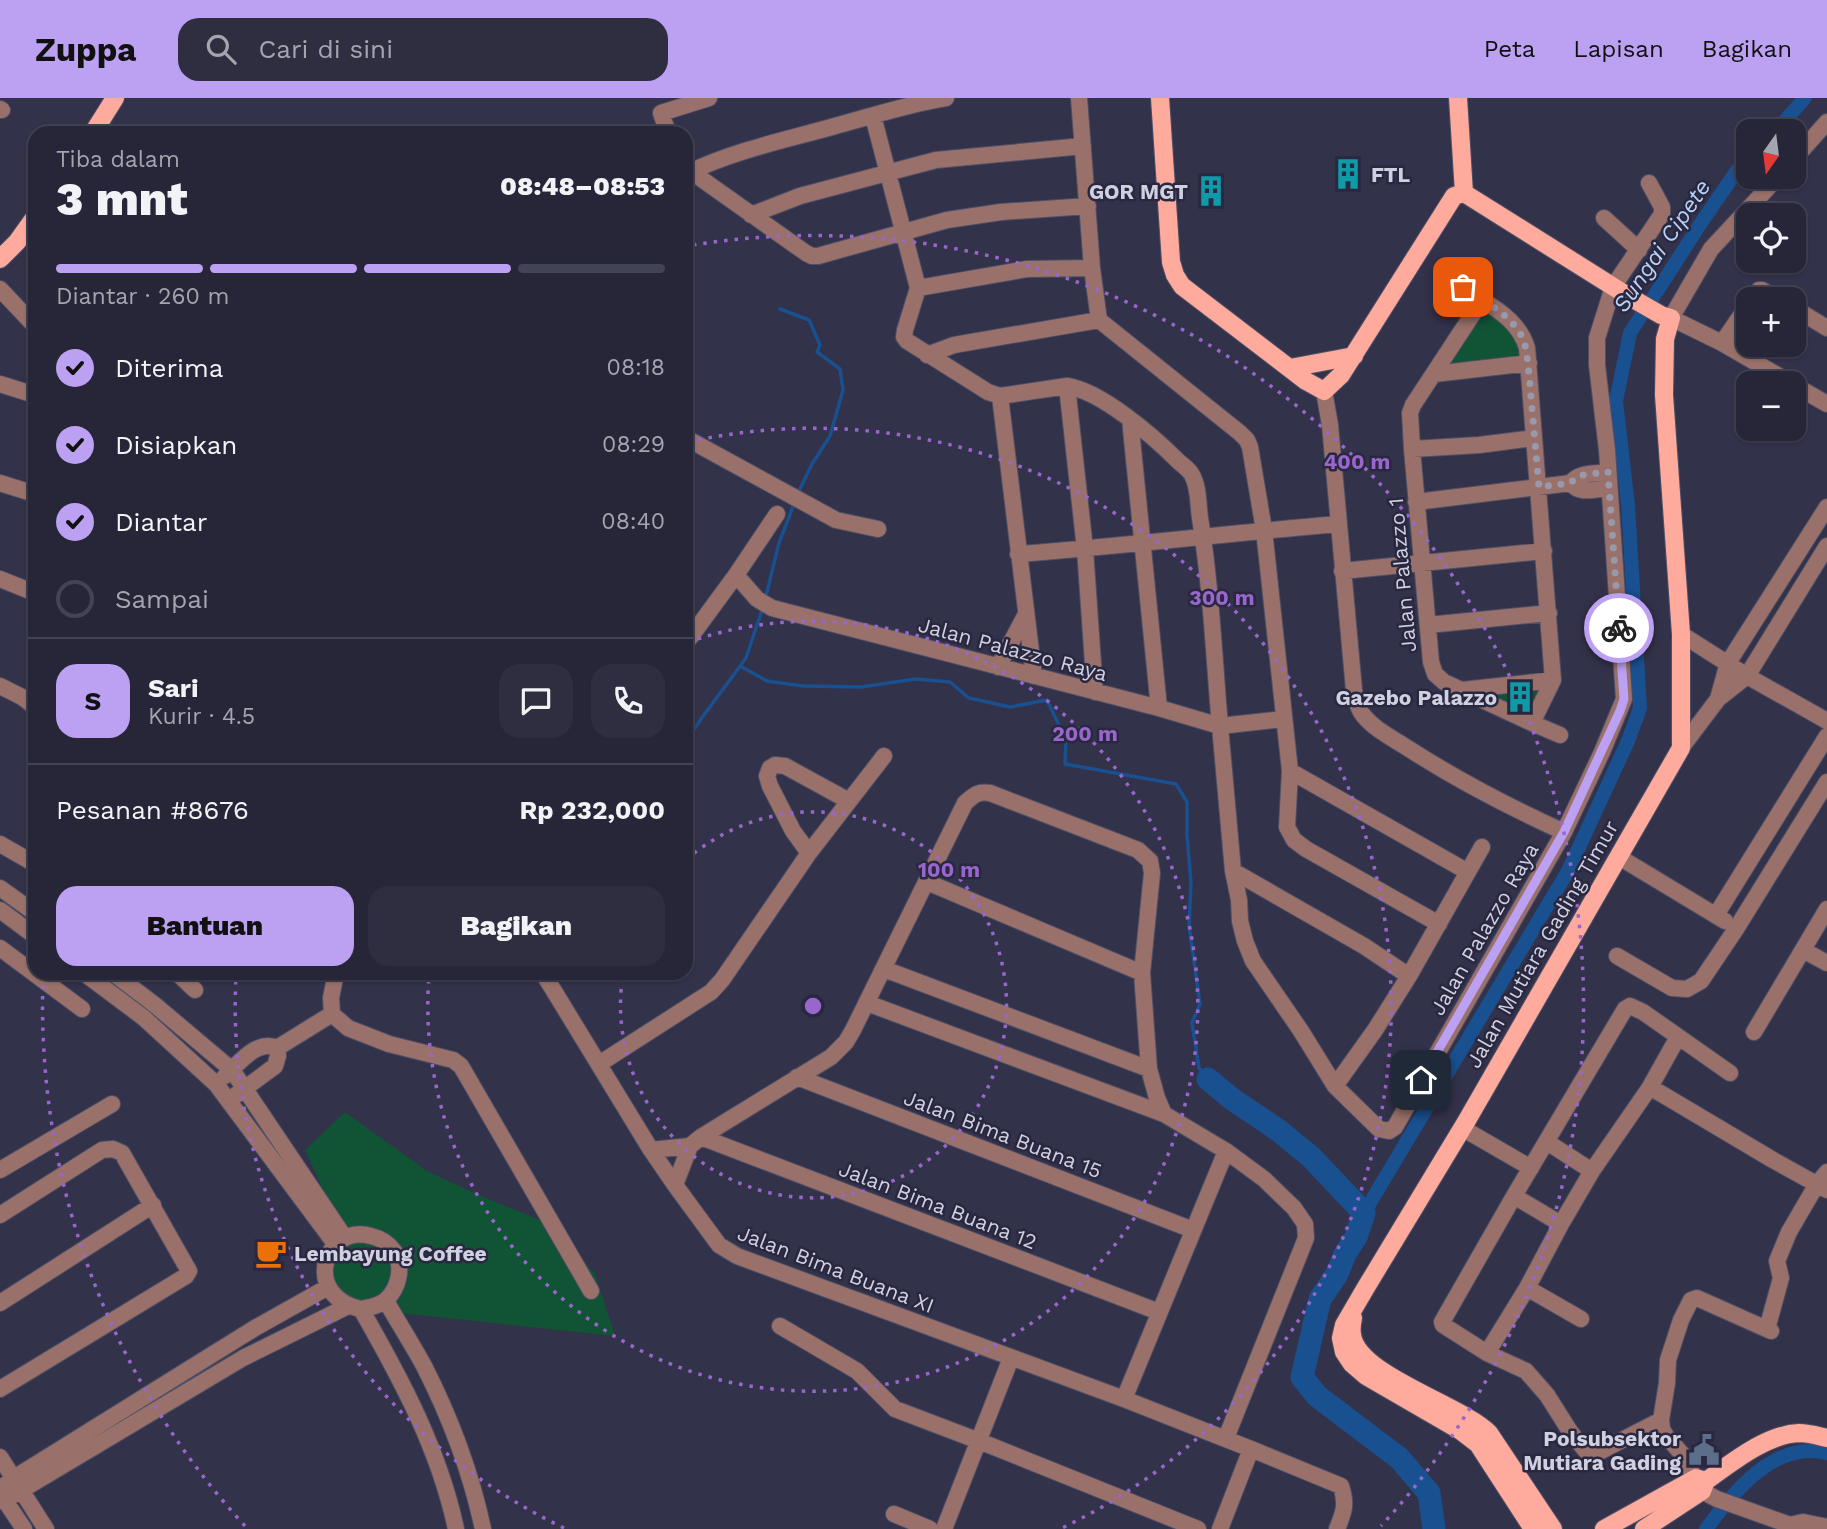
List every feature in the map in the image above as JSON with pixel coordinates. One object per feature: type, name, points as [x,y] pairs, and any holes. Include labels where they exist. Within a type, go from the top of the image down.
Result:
[{"type":"main road","points":[[97,126],[115,98]]},
{"type":"main road","points":[[1160,98],[1171,262],[1175,275],[1182,286],[1306,381],[1324,391],[1341,375],[1354,356],[1454,196],[1464,193],[1620,292],[1666,316]]},
{"type":"main road","points":[[1458,98],[1464,193]]},
{"type":"main road","points":[[0,259],[18,242],[28,227]]},
{"type":"main road","name":"Jalan Mutiara Gading Timur","points":[[1533,1529],[1478,1444],[1461,1431],[1366,1376],[1352,1364],[1344,1352],[1341,1338],[1344,1325],[1462,1128],[1681,748],[1681,634],[1664,395],[1666,316]]},
{"type":"main road","points":[[1290,368],[1354,356]]},
{"type":"main road","name":"Jalan Mutiara Gading Timur","points":[[1356,1308],[1352,1335],[1361,1353],[1386,1373],[1483,1427],[1553,1529]]},
{"type":"main road","points":[[1644,1529],[1705,1487],[1737,1459],[1783,1436],[1798,1433],[1827,1438]]},
{"type":"main road","points":[[1604,1529],[1705,1487]]},
{"type":"street","points":[[666,126],[658,105],[709,98]]},
{"type":"street","points":[[693,168],[723,157],[892,109],[946,98]]},
{"type":"street","points":[[1079,98],[1092,268],[1100,320],[1247,440],[1250,447],[1264,530],[1290,771],[1287,827],[1294,840],[1439,924]]},
{"type":"street","points":[[873,116],[918,288],[904,337],[906,341],[988,392],[1000,396],[1067,386],[1077,388],[1130,419],[1161,443],[1193,476],[1203,537],[1220,726],[1284,719]]},
{"type":"street","points":[[1806,146],[1827,122]]},
{"type":"street","points":[[751,215],[800,196],[936,160],[1083,146]]},
{"type":"street","points":[[693,174],[812,256],[947,220],[1001,212],[1088,206]]},
{"type":"street","name":"Jalan Palazzo Raya","points":[[736,575],[757,599],[772,608],[1220,726],[1240,921],[1253,961],[1335,1086],[1380,1129],[1389,1131],[1395,1127],[1564,832],[1624,699],[1597,338],[1639,250],[1662,214],[1662,207],[1649,183]]},
{"type":"street","points":[[1767,189],[1711,249],[1666,316],[1722,343],[1770,371]]},
{"type":"street","points":[[1604,218],[1639,250]]},
{"type":"street","points":[[918,288],[1027,269],[1092,268]]},
{"type":"street","points":[[1463,287],[1498,310],[1519,331],[1527,348],[1553,681],[1532,723]]},
{"type":"street","points":[[0,289],[28,319]]},
{"type":"street","name":"Jalan Palazzo 1","points":[[1482,300],[1410,413],[1431,662],[1435,674],[1444,682],[1560,735]]},
{"type":"street","points":[[1806,315],[1827,328]]},
{"type":"street","points":[[926,355],[954,345],[1100,320]]},
{"type":"street","points":[[1722,343],[1736,323]]},
{"type":"street","points":[[1434,374],[1528,363]]},
{"type":"street","points":[[0,384],[28,393]]},
{"type":"street","points":[[1067,386],[1085,549],[1095,692]]},
{"type":"street","points":[[1324,391],[1330,425],[1354,690],[1362,714],[1390,736],[1458,779],[1564,832]]},
{"type":"street","points":[[1806,392],[1827,404]]},
{"type":"street","points":[[1000,396],[1034,676]]},
{"type":"street","points":[[1130,419],[1159,708]]},
{"type":"street","points":[[1412,449],[1534,438]]},
{"type":"street","points":[[693,442],[836,520],[878,529]]},
{"type":"street","points":[[1416,502],[1571,483],[1579,476],[1608,480]]},
{"type":"street","points":[[0,483],[28,492]]},
{"type":"street","name":"Jalan Mutiara Gading Timur","points":[[1718,699],[1728,663],[1827,507]]},
{"type":"street","points":[[693,633],[777,514]]},
{"type":"street","points":[[1018,554],[1338,524]]},
{"type":"street","name":"Jalan Mutiara Gading Timur","points":[[1681,748],[1718,699],[1747,676],[1827,547]]},
{"type":"street","points":[[1342,571],[1544,551]]},
{"type":"street","points":[[0,579],[28,590]]},
{"type":"street","points":[[1428,625],[1549,613]]},
{"type":"street","points":[[998,667],[1026,614]]},
{"type":"street","points":[[1681,634],[1747,676],[1827,721]]},
{"type":"street","points":[[1460,690],[1553,681]]},
{"type":"street","points":[[0,685],[28,702]]},
{"type":"street","points":[[1716,915],[1827,736]]},
{"type":"street","points":[[600,1064],[711,992],[809,853],[884,756]]},
{"type":"street","points":[[809,853],[793,831],[770,786],[767,776],[771,768],[775,765],[785,766],[849,801]]},
{"type":"street","points":[[1290,771],[1468,872]]},
{"type":"street","points":[[1617,956],[1672,988],[1687,989],[1700,981],[1736,929],[1827,782]]},
{"type":"street","points":[[651,1150],[696,1142],[831,1057],[846,1042],[965,803],[980,791],[1138,850],[1150,861],[1152,873],[1142,974],[1149,1069],[1164,1114]]},
{"type":"street","points":[[0,844],[28,860]]},
{"type":"street","points":[[1335,1086],[1409,976],[1482,847]]},
{"type":"street","points":[[1619,858],[1736,929]]},
{"type":"street","points":[[1233,871],[1364,946],[1409,976]]},
{"type":"street","points":[[927,882],[1142,974]]},
{"type":"street","points":[[0,888],[28,908]]},
{"type":"street","points":[[1754,1032],[1827,909]]},
{"type":"street","points":[[0,910],[28,931]]},
{"type":"street","points":[[0,948],[28,969]]},
{"type":"street","points":[[1803,950],[1827,963]]},
{"type":"street","points":[[884,969],[1149,1069]]},
{"type":"street","points":[[43,980],[82,1009]]},
{"type":"street","points":[[93,980],[144,1018],[216,1084],[340,1241]]},
{"type":"street","points":[[122,980],[232,1070],[340,1241]]},
{"type":"street","points":[[184,980],[195,990]]},
{"type":"street","points":[[335,980],[331,998],[332,1014],[348,1028],[389,1044],[453,1059],[461,1066],[591,1291]]},
{"type":"street","name":"Jalan Bima Buana XI","points":[[547,980],[651,1150],[719,1245],[729,1252],[1124,1399],[1341,1486],[1346,1500],[1337,1529]]},
{"type":"street","points":[[867,1003],[1164,1114],[1226,1151],[1264,1179],[1294,1209],[1305,1224],[1306,1238],[1226,1438]]},
{"type":"street","points":[[1661,1420],[1593,1455],[1587,1452],[1571,1433],[1547,1395],[1526,1371],[1487,1353],[1442,1322],[1628,1006],[1633,1006],[1665,1026],[1731,1073]]},
{"type":"street","points":[[277,1048],[332,1014]]},
{"type":"street","points":[[1487,1353],[1527,1288],[1592,1171],[1650,1087],[1678,1037]]},
{"type":"street","points":[[216,1084],[256,1048],[262,1045],[277,1048]]},
{"type":"street","points":[[228,1101],[275,1066],[277,1048]]},
{"type":"street","name":"Jalan Bima Buana 15","points":[[797,1077],[1193,1230]]},
{"type":"street","points":[[1650,1087],[1824,1182],[1789,1232],[1777,1261],[1781,1278],[1769,1330],[1697,1298],[1691,1300],[1668,1360],[1661,1420],[1666,1436],[1705,1487],[1750,1510],[1797,1526],[1827,1527]]},
{"type":"street","points":[[1,1166],[112,1104]]},
{"type":"street","points":[[1462,1128],[1531,1168]]},
{"type":"street","points":[[675,1185],[696,1142]]},
{"type":"street","name":"Jalan Bima Buana 12","points":[[696,1142],[1159,1312]]},
{"type":"street","points":[[1547,1142],[1592,1171]]},
{"type":"street","points":[[0,1215],[102,1150],[113,1149],[122,1153],[189,1271],[186,1276],[0,1389]]},
{"type":"street","points":[[1124,1399],[1226,1151]]},
{"type":"street","points":[[1514,1196],[1561,1224]]},
{"type":"street","points":[[0,1303],[153,1205]]},
{"type":"street","points":[[18,1484],[243,1359],[355,1307],[374,1307],[386,1301],[397,1286],[400,1268],[394,1251],[381,1238],[363,1234],[340,1241],[326,1260],[328,1287],[333,1295],[355,1307],[399,1376],[430,1445],[455,1523],[478,1507]]},
{"type":"street","points":[[24,1529],[1,1496],[232,1342],[328,1287]]},
{"type":"street","points":[[1527,1288],[1581,1319]]},
{"type":"street","points":[[386,1301],[424,1366],[454,1435],[483,1529]]},
{"type":"street","points":[[780,1326],[857,1371],[895,1409],[1198,1529]]},
{"type":"street","points":[[232,1342],[243,1359]]},
{"type":"street","points":[[944,1529],[1011,1358]]},
{"type":"street","points":[[1220,1529],[1251,1449]]},
{"type":"street","points":[[0,1457],[46,1529]]},
{"type":"street","points":[[894,1514],[930,1529]]},
{"type":"green space","points":[[1485,306],[1513,324],[1523,358],[1448,367]]},
{"type":"green space","points":[[1545,686],[1531,715],[1483,692]]},
{"type":"green space","points":[[345,1112],[427,1171],[547,1223],[595,1273],[615,1336],[361,1309],[333,1295],[326,1260],[345,1237],[305,1150]]},
{"type":"waterway","name":"Sungai Cipete","points":[[1787,119],[1805,98]]},
{"type":"waterway","name":"Sungai Cipete","points":[[1364,1213],[1568,871],[1628,741],[1640,708],[1628,505],[1616,401],[1630,333],[1736,172]]},
{"type":"waterway","points":[[780,309],[809,320],[820,345],[817,352],[840,369],[843,390],[830,436],[798,493]]},
{"type":"waterway","points":[[765,600],[779,543],[794,504]]},
{"type":"waterway","points":[[693,731],[746,658],[763,607]]},
{"type":"waterway","points":[[742,667],[767,681],[803,686],[861,687],[916,679],[950,682],[969,698],[1010,707],[1047,700],[1066,740],[1065,764],[1176,784],[1187,802],[1191,883],[1189,926],[1200,1004],[1192,1023],[1199,1068],[1208,1079]]},
{"type":"waterway","points":[[1208,1079],[1311,1157],[1364,1213],[1356,1237],[1337,1274],[1320,1299],[1302,1377],[1317,1396],[1399,1458],[1429,1493],[1434,1529]]},
{"type":"waterway","points":[[1706,1529],[1729,1500],[1757,1472],[1790,1454],[1808,1451],[1827,1453]]},
{"type":"way so far","points":[[1463,287],[1511,321],[1524,339],[1539,487],[1571,483],[1579,476],[1608,472],[1619,628]]},
{"type":"place","name":"FTL","points":[[1348,174]]},
{"type":"place","name":"GOR MGT","points":[[1211,191]]},
{"type":"place","name":"Gazebo Palazzo","points":[[1520,697]]},
{"type":"place","name":"Lembayung Coffee","points":[[271,1253]]},
{"type":"place","name":"Polsubsektor Mutiara Gading","points":[[1704,1450]]},
{"type":"route","points":[[1421,1080],[1564,832],[1620,711],[1624,699],[1619,628]]}]
